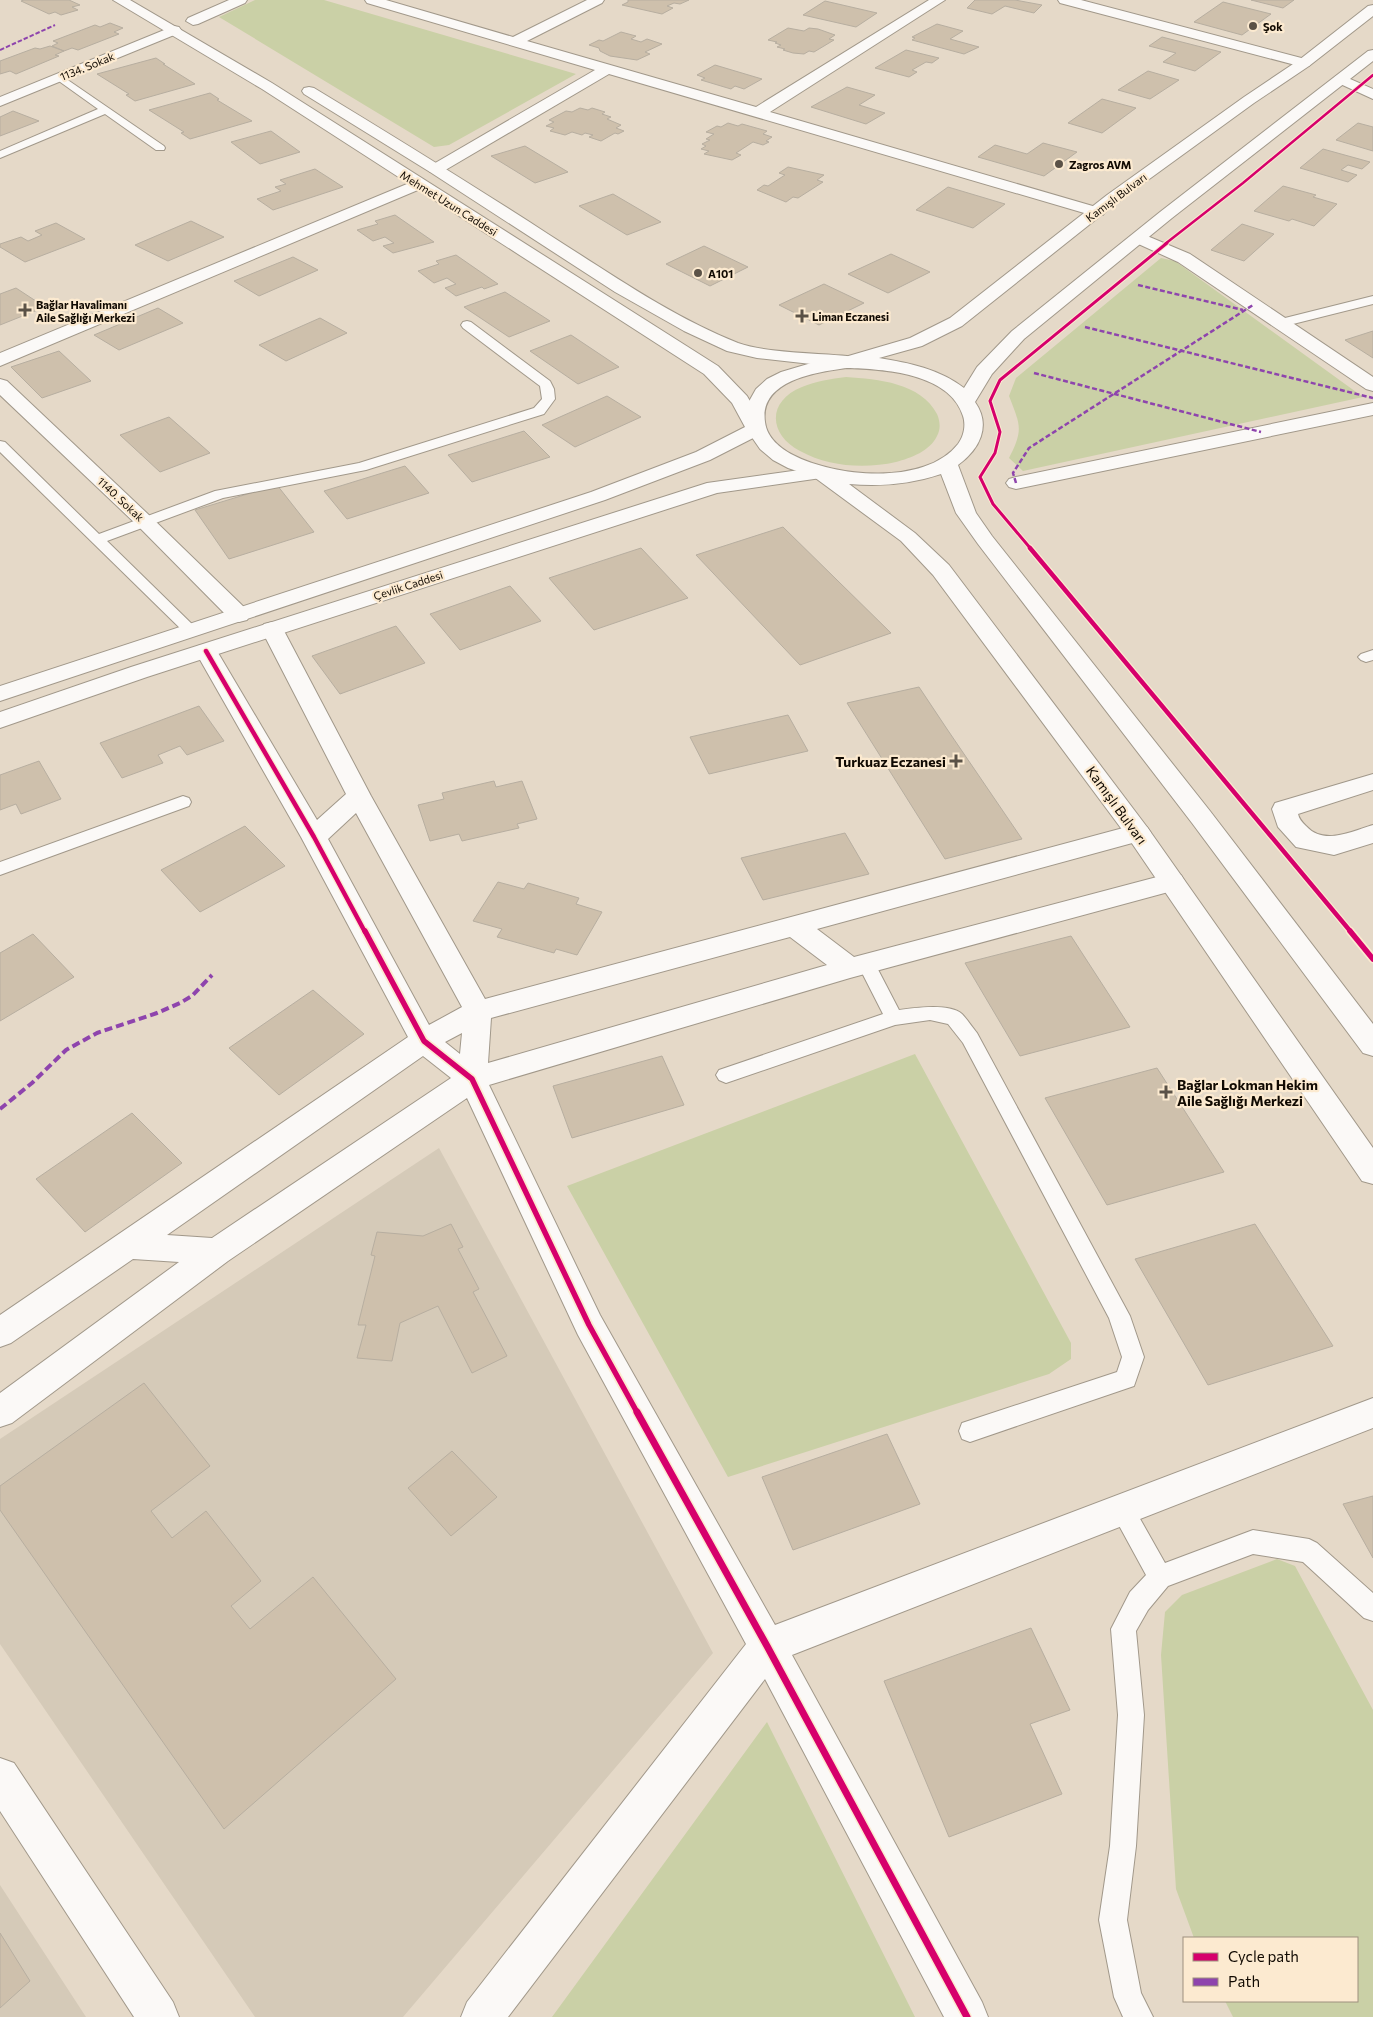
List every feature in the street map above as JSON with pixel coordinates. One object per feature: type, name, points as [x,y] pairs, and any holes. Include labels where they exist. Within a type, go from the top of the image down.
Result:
[{"type":"main road","name":"Mehmet Uzun Caddesi","points":[[120,0],[267,86],[711,370],[740,400],[764,443],[779,455],[798,466],[820,473]]},
{"type":"main road","points":[[193,21],[240,0]]},
{"type":"main road","points":[[372,0],[1097,212]]},
{"type":"main road","points":[[514,42],[597,0]]},
{"type":"main road","points":[[757,112],[938,0]]},
{"type":"main road","points":[[1065,0],[1304,63]]},
{"type":"main road","name":"Kamışlı Bulvarı","points":[[847,362],[916,342],[956,322],[1097,212],[1249,100],[1304,63],[1373,9]]},
{"type":"main road","points":[[178,11],[210,31]]},
{"type":"main road","name":"1134. Sokak","points":[[0,102],[174,30]]},
{"type":"main road","points":[[966,401],[984,371],[1018,335],[1166,215],[1373,54]]},
{"type":"main road","points":[[436,169],[607,68]]},
{"type":"main road","points":[[1341,79],[1373,95]]},
{"type":"main road","points":[[294,82],[436,169],[621,288],[690,327],[733,347],[757,353],[847,362],[876,362],[929,375],[950,387],[966,401],[974,417],[974,434],[965,450],[947,464],[921,474],[888,480],[854,479],[820,473]]},
{"type":"main road","points":[[0,360],[419,184]]},
{"type":"main road","points":[[1140,238],[1184,258],[1373,385]]},
{"type":"main road","points":[[756,430],[754,410],[764,391],[785,376],[806,369],[847,362]]},
{"type":"main road","name":"1140. Sokak","points":[[0,385],[144,521],[239,615]]},
{"type":"main road","points":[[1016,483],[1373,409]]},
{"type":"main road","name":"Çevlik Caddesi","points":[[0,720],[198,641],[239,615],[598,496],[703,456],[756,430]]},
{"type":"main road","points":[[947,464],[966,512],[985,540],[1201,817],[1373,1045]]},
{"type":"main road","name":"Kamışlı Bulvarı","points":[[820,473],[908,537],[941,570],[1138,833],[1373,1172]]},
{"type":"main road","name":"Çevlik Caddesi","points":[[0,694],[198,641],[272,629],[714,487],[820,473]]},
{"type":"main road","points":[[272,629],[359,796],[478,1011],[472,1079]]},
{"type":"main road","points":[[198,641],[314,837],[424,1041],[472,1079],[589,1325],[767,1646],[967,2017]]},
{"type":"main road","points":[[1373,782],[1295,804],[1284,809],[1287,820],[1305,841],[1334,846],[1373,834]]},
{"type":"main road","points":[[314,837],[359,796]]},
{"type":"main road","points":[[0,1333],[424,1041],[478,1011],[1138,833]]},
{"type":"main road","points":[[0,1412],[216,1252],[472,1079],[558,1052],[858,965],[1172,882]]},
{"type":"main road","points":[[794,925],[858,965]]},
{"type":"main road","points":[[128,1245],[216,1252]]},
{"type":"main road","points":[[482,2017],[767,1646],[1373,1413]]},
{"type":"main road","points":[[0,1777],[158,2017]]},
{"type":"lane","points":[[59,77],[160,148]]},
{"type":"lane","points":[[0,155],[105,110]]},
{"type":"lane","points":[[1280,323],[1373,300]]},
{"type":"lane","points":[[96,540],[220,494],[361,467],[539,411],[549,399],[548,389],[545,384],[467,325]]},
{"type":"lane","points":[[0,445],[198,641]]},
{"type":"lane","points":[[0,869],[183,802]]},
{"type":"lane","points":[[858,965],[894,1018]]},
{"type":"lane","points":[[726,1075],[894,1018],[930,1013],[954,1018],[970,1038],[1119,1316],[1133,1357],[1126,1379],[970,1431]]},
{"type":"lane","points":[[1122,1509],[1160,1576]]},
{"type":"lane","points":[[1139,2017],[1128,1998],[1113,1920],[1123,1846],[1132,1715],[1123,1629],[1139,1601],[1160,1576],[1253,1542],[1310,1551],[1373,1609]]},
{"type":"shaded area","points":[[439,1148],[713,1653],[403,2017],[255,2017],[0,1644],[0,1439]]},
{"type":"shaded area","points":[[0,1885],[86,2017],[0,2017]]},
{"type":"green space","points":[[255,0],[324,0],[576,74],[449,145],[434,147],[219,17]]},
{"type":"green space","points":[[1161,258],[1175,261],[1363,397],[1023,471],[1009,458],[1017,440],[1019,427],[1009,396],[1016,378]]},
{"type":"green space","points":[[846,377],[885,381],[910,389],[921,395],[930,404],[939,419],[939,431],[934,441],[925,450],[914,456],[896,462],[860,466],[823,460],[800,451],[789,444],[777,427],[776,418],[782,401],[791,393],[807,385]]},
{"type":"green space","points":[[915,1054],[1071,1343],[1071,1359],[1049,1374],[728,1477],[567,1186]]},
{"type":"green space","points":[[1277,1559],[1295,1566],[1373,1710],[1373,2017],[1233,2017],[1226,2002],[1358,2002],[1358,1937],[1194,1937],[1176,1889],[1161,1655],[1165,1612],[1182,1595]]},
{"type":"green space","points":[[767,1722],[915,2017],[552,2017]]},
{"type":"building","points":[[69,0],[80,5],[72,7],[78,10],[61,15],[55,12],[49,14],[21,1]]},
{"type":"building","points":[[628,0],[689,0],[667,6],[673,8],[662,14],[622,5],[628,2]]},
{"type":"building","points":[[975,0],[1015,0],[1042,5],[1034,13],[1005,6],[992,14],[967,8]]},
{"type":"building","points":[[1251,0],[1294,0],[1283,8]]},
{"type":"building","points":[[825,1],[877,13],[856,27],[803,15]]},
{"type":"building","points":[[1223,2],[1271,14],[1242,35],[1194,22]]},
{"type":"building","points":[[110,23],[123,28],[114,32],[119,34],[78,50],[72,48],[64,51],[52,46],[58,43],[53,41],[95,25],[100,27]]},
{"type":"building","points":[[937,24],[963,31],[950,39],[979,47],[964,54],[912,40],[915,38],[912,37]]},
{"type":"building","points":[[788,28],[804,31],[809,28],[818,29],[835,35],[829,39],[834,40],[814,52],[809,51],[804,54],[783,50],[785,49],[777,47],[781,45],[775,43],[777,42],[768,40]]},
{"type":"building","points":[[621,32],[636,36],[631,39],[641,42],[647,39],[662,44],[645,52],[650,54],[637,60],[610,56],[600,51],[599,48],[589,45],[599,40],[603,41]]},
{"type":"building","points":[[1162,37],[1221,52],[1195,71],[1163,62],[1176,53],[1149,46]]},
{"type":"building","points":[[50,46],[64,51],[55,55],[59,56],[16,74],[10,71],[0,74],[0,61],[35,48],[40,49]]},
{"type":"building","points":[[906,50],[939,58],[932,63],[926,62],[912,70],[917,72],[909,77],[875,68]]},
{"type":"building","points":[[156,58],[195,84],[135,101],[126,95],[129,94],[97,74]]},
{"type":"building","points":[[715,65],[762,79],[744,89],[735,86],[731,89],[701,80],[705,78],[697,75]]},
{"type":"building","points":[[1148,71],[1179,80],[1150,99],[1118,90]]},
{"type":"building","points":[[847,87],[875,95],[859,105],[885,113],[866,124],[811,107]]},
{"type":"building","points":[[210,93],[219,99],[217,100],[252,121],[190,139],[181,133],[184,132],[149,110]]},
{"type":"building","points":[[1102,99],[1136,108],[1102,133],[1068,123]]},
{"type":"building","points":[[580,108],[588,110],[592,108],[605,112],[602,114],[611,117],[607,119],[621,125],[616,128],[624,131],[618,134],[615,133],[601,141],[589,137],[593,135],[585,133],[582,135],[572,132],[565,135],[550,131],[554,128],[546,126],[554,122],[549,120],[566,111],[572,112]]},
{"type":"building","points":[[13,111],[39,121],[0,136],[0,117]]},
{"type":"building","points":[[728,123],[738,126],[742,124],[767,131],[763,134],[772,137],[766,141],[769,142],[763,145],[753,142],[736,153],[741,155],[732,160],[704,154],[709,151],[701,149],[706,146],[702,144],[710,140],[706,139],[714,134],[706,132]]},
{"type":"building","points":[[1358,123],[1373,127],[1373,151],[1336,140]]},
{"type":"building","points":[[271,131],[300,152],[260,164],[231,142]]},
{"type":"building","points":[[1043,143],[1077,152],[1044,176],[978,157],[995,145],[1027,154]]},
{"type":"building","points":[[525,146],[568,172],[535,183],[491,156]]},
{"type":"building","points":[[1323,149],[1370,162],[1362,169],[1348,165],[1341,170],[1357,175],[1348,182],[1300,168]]},
{"type":"building","points":[[788,167],[824,175],[817,180],[823,182],[798,198],[793,197],[786,202],[757,190],[764,185],[768,186],[785,175],[779,173]]},
{"type":"building","points":[[315,169],[343,187],[273,210],[257,199],[281,191],[275,187],[286,184],[280,180]]},
{"type":"building","points":[[1283,186],[1316,195],[1313,197],[1337,204],[1314,226],[1254,211]]},
{"type":"building","points":[[948,187],[1005,204],[973,228],[916,210]]},
{"type":"building","points":[[613,194],[661,222],[627,235],[579,206]]},
{"type":"building","points":[[395,215],[434,242],[393,253],[383,246],[394,243],[385,237],[373,241],[357,230],[378,224],[375,221]]},
{"type":"building","points":[[191,221],[224,237],[168,261],[135,245]]},
{"type":"building","points":[[56,223],[85,239],[25,262],[0,247],[0,244],[21,237],[28,241],[42,235],[35,231]]},
{"type":"building","points":[[1242,224],[1274,234],[1244,261],[1211,250]]},
{"type":"building","points":[[704,246],[748,267],[710,286],[666,264]]},
{"type":"building","points":[[891,254],[930,272],[888,293],[848,274]]},
{"type":"building","points":[[456,255],[498,284],[484,289],[482,287],[456,296],[445,288],[456,284],[447,278],[434,283],[418,271],[439,264],[436,261]]},
{"type":"building","points":[[293,257],[318,270],[259,296],[234,281]]},
{"type":"building","points":[[824,284],[864,303],[819,325],[779,305]]},
{"type":"building","points":[[16,288],[45,307],[0,325],[0,294]]},
{"type":"building","points":[[505,292],[550,321],[509,337],[464,307]]},
{"type":"building","points":[[158,308],[183,323],[119,350],[94,335]]},
{"type":"building","points":[[320,318],[347,333],[286,361],[259,345]]},
{"type":"building","points":[[1373,331],[1373,358],[1345,340]]},
{"type":"building","points":[[571,335],[619,367],[578,384],[530,351]]},
{"type":"building","points":[[59,351],[91,381],[42,398],[11,367]]},
{"type":"building","points":[[607,396],[641,417],[575,447],[542,425]]},
{"type":"building","points":[[169,417],[210,453],[160,472],[120,435]]},
{"type":"building","points":[[524,431],[550,457],[472,482],[448,455]]},
{"type":"building","points":[[405,466],[429,493],[347,519],[324,491]]},
{"type":"building","points":[[277,485],[314,532],[229,559],[195,510]]},
{"type":"building","points":[[783,527],[891,633],[800,665],[696,555]]},
{"type":"building","points":[[641,548],[688,598],[594,630],[549,578]]},
{"type":"building","points":[[510,586],[541,621],[460,650],[430,614]]},
{"type":"building","points":[[396,626],[425,663],[340,694],[312,656]]},
{"type":"building","points":[[919,687],[1022,839],[945,859],[847,703]]},
{"type":"building","points":[[199,706],[224,741],[187,755],[180,746],[158,755],[163,763],[122,778],[100,743]]},
{"type":"building","points":[[788,715],[808,751],[709,774],[690,737]]},
{"type":"building","points":[[39,761],[61,799],[21,814],[16,804],[0,810],[0,775]]},
{"type":"building","points":[[494,781],[496,787],[522,781],[537,819],[517,824],[519,828],[462,841],[459,834],[430,841],[418,805],[444,799],[442,793]]},
{"type":"building","points":[[245,826],[285,866],[200,912],[161,870]]},
{"type":"building","points":[[845,833],[869,874],[763,900],[741,858]]},
{"type":"building","points":[[498,882],[524,889],[528,883],[579,898],[576,904],[602,912],[577,955],[556,949],[554,953],[497,937],[502,929],[473,921]]},
{"type":"building","points":[[33,934],[74,977],[0,1021],[0,953]]},
{"type":"building","points":[[1071,936],[1130,1027],[1020,1056],[965,963]]},
{"type":"building","points":[[313,990],[364,1034],[279,1095],[229,1048]]},
{"type":"building","points":[[662,1056],[684,1105],[572,1138],[553,1086]]},
{"type":"building","points":[[1157,1068],[1224,1172],[1107,1205],[1045,1098]]},
{"type":"building","points":[[132,1113],[182,1163],[85,1232],[36,1179]]},
{"type":"building","points":[[451,1224],[463,1247],[458,1249],[479,1289],[473,1292],[507,1356],[472,1373],[438,1306],[400,1323],[392,1361],[357,1358],[366,1325],[358,1325],[375,1256],[371,1255],[377,1232],[423,1236]]},
{"type":"building","points":[[1255,1224],[1333,1346],[1208,1385],[1135,1259]]},
{"type":"building","points":[[144,1383],[210,1466],[151,1511],[172,1538],[206,1511],[261,1581],[231,1606],[250,1629],[313,1577],[396,1679],[224,1829],[0,1510],[0,1486]]},
{"type":"building","points":[[887,1434],[920,1504],[793,1550],[762,1477]]},
{"type":"building","points":[[452,1451],[497,1497],[451,1536],[408,1488]]},
{"type":"building","points":[[1373,1496],[1373,1558],[1343,1504]]},
{"type":"building","points":[[1031,1628],[1070,1710],[1030,1724],[1062,1794],[949,1837],[884,1681]]},
{"type":"building","points":[[0,1933],[30,1981],[0,2008]]},
{"type":"marked path","points":[[0,50],[55,25]]},
{"type":"marked path","points":[[1138,285],[1243,310]]},
{"type":"marked path","points":[[1016,483],[1013,473],[1029,448],[1253,305]]},
{"type":"marked path","points":[[1085,327],[1373,398]]},
{"type":"marked path","points":[[1034,373],[1261,432]]},
{"type":"marked path","points":[[0,1109],[32,1083],[66,1050],[97,1033],[157,1013],[180,1003],[192,996],[212,975]]},
{"type":"cycle path","points":[[1373,75],[1000,380],[990,401],[1000,432],[995,453],[980,477],[993,504],[1373,959]]},
{"type":"cycle path","points":[[206,651],[314,837],[424,1041],[472,1079],[589,1325],[767,1646],[967,2017]]},
{"type":"place","name":"Şok","points":[[1253,26]]},
{"type":"place","name":"Zagros AVM","points":[[1059,164]]},
{"type":"place","name":"A101","points":[[698,273]]},
{"type":"place","name":"Bağlar Havalimanı Aile Sağlığı Merkezi","points":[[25,310]]},
{"type":"place","name":"Liman Eczanesi","points":[[802,316]]},
{"type":"place","name":"Turkuaz Eczanesi","points":[[956,761]]},
{"type":"place","name":"Bağlar Lokman Hekim Aile Sağlığı Merkezi","points":[[1166,1092]]}]
